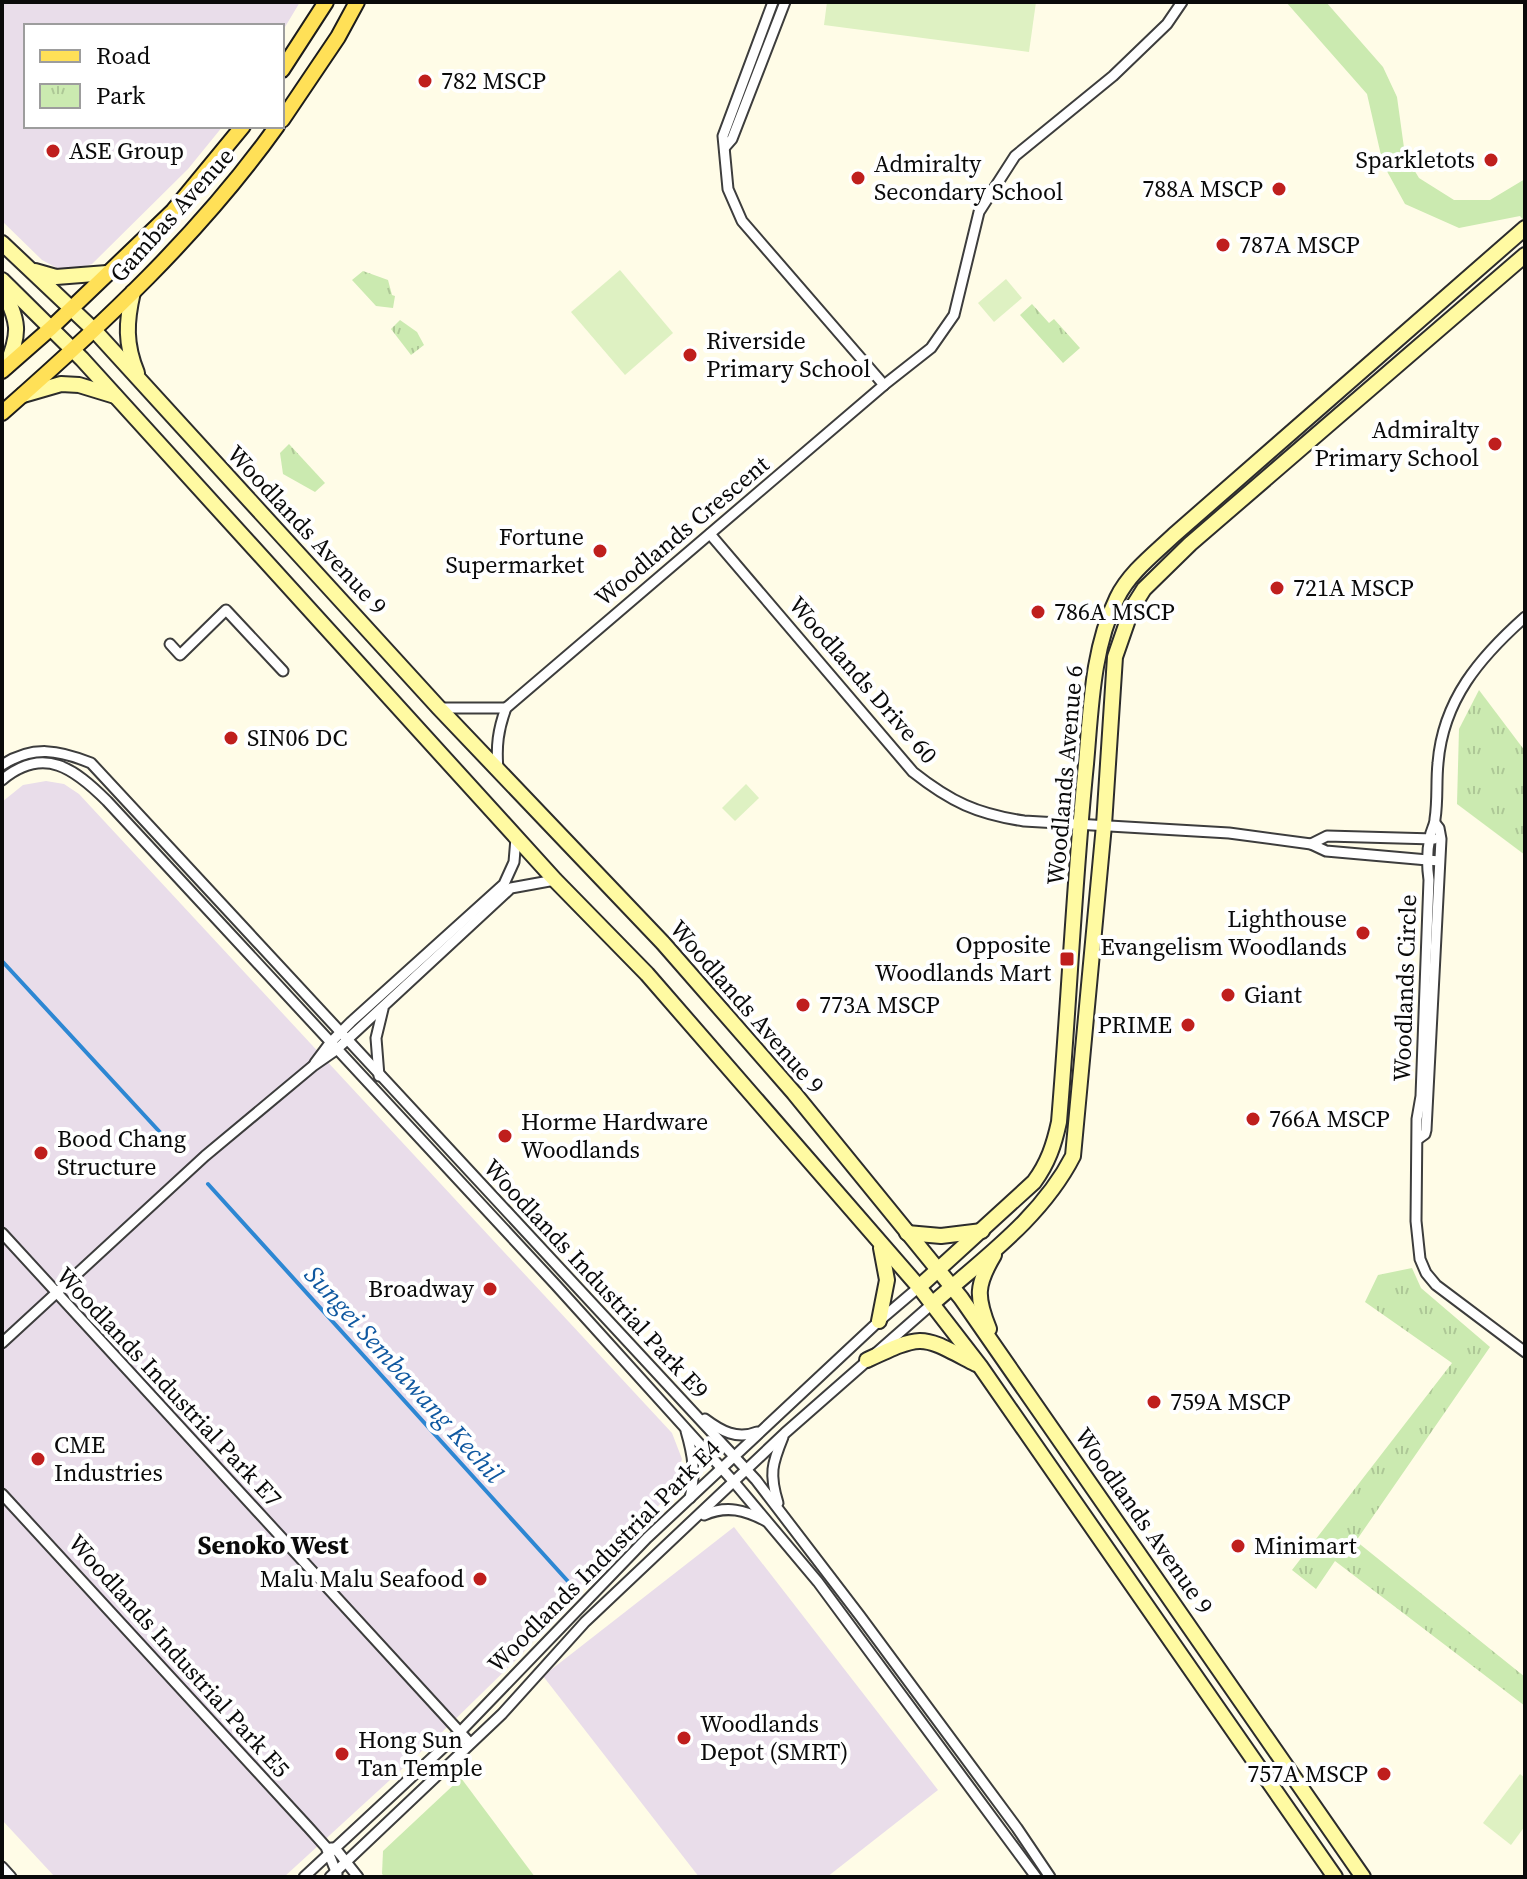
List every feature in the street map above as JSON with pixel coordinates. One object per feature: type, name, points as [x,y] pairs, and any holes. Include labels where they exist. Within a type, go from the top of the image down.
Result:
[{"type":"main road","points":[[284,67],[326,2]]},
{"type":"main road","points":[[284,117],[338,37],[357,2]]},
{"type":"main road","name":"Gambas Avenue","points":[[4,370],[173,211],[241,128]]},
{"type":"main road","name":"Gambas Avenue","points":[[2,413],[95,331],[133,292],[212,207],[275,128]]},
{"type":"main road","name":"Woodlands Avenue 6","points":[[939,1270],[1034,1182],[1054,1147],[1070,994],[1080,823],[1094,674],[1107,622],[1118,595],[1137,571],[1174,535],[1525,228]]},
{"type":"main road","name":"Woodlands Avenue 9","points":[[2,243],[95,331],[439,708],[663,943],[802,1103],[953,1286],[1363,1877]]},
{"type":"main road","name":"Woodlands Avenue 6","points":[[953,1286],[1042,1204],[1063,1176],[1073,1156],[1104,825],[1115,657],[1132,608],[1144,589],[1190,544],[1525,255]]},
{"type":"main road","points":[[31,270],[56,277],[107,273]]},
{"type":"main road","name":"Woodlands Avenue 9","points":[[2,280],[73,350],[555,880],[647,974],[919,1287],[980,1366],[1335,1877]]},
{"type":"main road","points":[[2,288],[17,328],[16,342],[4,370]]},
{"type":"main road","points":[[133,292],[126,337],[140,381]]},
{"type":"main road","points":[[22,395],[61,384],[79,385],[115,396]]},
{"type":"main road","points":[[907,1233],[941,1236],[982,1231]]},
{"type":"main road","points":[[879,1241],[887,1280],[879,1321]]},
{"type":"main road","points":[[997,1348],[978,1295],[980,1279],[1000,1245]]},
{"type":"main road","name":"Woodlands Industrial Park E4","points":[[919,1287],[939,1270]]},
{"type":"main road","name":"Woodlands Industrial Park E4","points":[[932,1304],[953,1286]]},
{"type":"main road","points":[[867,1360],[905,1342],[919,1339],[932,1341],[980,1366]]},
{"type":"street","points":[[773,2],[723,136],[728,189],[742,221],[884,385]]},
{"type":"street","points":[[725,147],[732,139],[785,2]]},
{"type":"street","name":"Woodlands Crescent","points":[[506,708],[931,348],[954,315],[979,212],[1015,156],[1113,76],[1167,24],[1182,2]]},
{"type":"street","name":"Woodlands Drive 60","points":[[710,534],[913,772],[936,791],[968,809],[991,816],[1229,833],[1311,844]]},
{"type":"street","points":[[170,644],[180,655],[226,610],[283,671]]},
{"type":"street","points":[[1311,844],[1327,836],[1441,839],[1435,823],[1438,761],[1443,732],[1460,691],[1481,659],[1525,617]]},
{"type":"street","points":[[439,708],[506,708],[498,730],[498,769]]},
{"type":"street","name":"Woodlands Industrial Park E9","points":[[2,765],[14,757],[34,751],[64,752],[91,763],[779,1507],[1050,1877]]},
{"type":"street","name":"Woodlands Industrial Park E9","points":[[2,780],[13,770],[40,762],[63,765],[84,778],[107,801],[555,1284],[769,1522],[849,1624],[1036,1877]]},
{"type":"street","name":"Woodlands Circle","points":[[1435,823],[1429,839],[1427,860],[1429,880],[1416,1221],[1420,1259],[1426,1273],[1445,1294],[1525,1352]]},
{"type":"street","points":[[2,1343],[205,1156],[313,1066],[504,884],[514,862],[516,834]]},
{"type":"street","name":"Woodlands Circle","points":[[1418,1139],[1426,1130],[1441,839]]},
{"type":"street","points":[[1311,844],[1326,851],[1439,861]]},
{"type":"street","points":[[343,1037],[383,1009],[511,888],[555,880]]},
{"type":"street","points":[[379,1076],[376,1038],[383,1009]]},
{"type":"street","name":"Woodlands Industrial Park E7","points":[[2,1233],[470,1743]]},
{"type":"street","name":"Woodlands Industrial Park E4","points":[[304,1877],[329,1850],[460,1732],[647,1538],[721,1467],[919,1287]]},
{"type":"street","name":"Woodlands Industrial Park E4","points":[[335,1875],[502,1714],[585,1622],[785,1433],[932,1304]]},
{"type":"street","points":[[689,1408],[724,1432],[746,1437],[764,1428]]},
{"type":"street","points":[[685,1430],[693,1456],[695,1477],[690,1498]]},
{"type":"street","points":[[779,1507],[771,1477],[773,1461],[785,1433]]},
{"type":"street","name":"Woodlands Industrial Park E5","points":[[2,1494],[329,1850],[347,1863],[358,1877]]},
{"type":"street","points":[[694,1519],[715,1510],[730,1508],[769,1522]]},
{"type":"street","points":[[849,1624],[860,1616]]},
{"type":"street","points":[[423,1766],[434,1778]]},
{"type":"street","points":[[367,1818],[378,1831]]},
{"type":"street","name":"Woodlands Industrial Park E5","points":[[329,1850],[335,1875]]},
{"type":"street","points":[[2,1867],[11,1877]]},
{"type":"shaded area","points":[[2,2],[300,2],[284,29],[284,24],[24,24],[24,128],[221,128],[188,169],[92,264],[72,270],[57,268],[42,260],[2,221]]},
{"type":"shaded area","points":[[46,781],[64,784],[79,794],[672,1433],[682,1459],[672,1491],[519,1657],[284,1877],[55,1877],[2,1820],[2,802],[23,785]]},
{"type":"shaded area","name":"Woodlands Depot (SMRT)","points":[[734,1527],[938,1790],[827,1877],[699,1877],[543,1676]]},
{"type":"green space","points":[[827,2],[1036,2],[1029,52],[824,25]]},
{"type":"green space","points":[[1286,2],[1326,2],[1383,67],[1397,97],[1405,155],[1419,178],[1454,200],[1490,200],[1525,179],[1525,222],[1520,216],[1459,228],[1405,204],[1383,164],[1367,94]]},
{"type":"green space","points":[[620,270],[673,333],[625,375],[571,312]]},
{"type":"green space","points":[[363,271],[388,280],[395,296],[393,308],[376,306],[352,280]]},
{"type":"green space","points":[[1006,279],[1022,298],[994,322],[978,303]]},
{"type":"green space","points":[[1032,304],[1049,323],[1054,319],[1080,348],[1063,363],[1020,315]]},
{"type":"green space","points":[[400,320],[417,332],[424,345],[411,355],[391,329]]},
{"type":"green space","points":[[289,444],[325,483],[315,492],[283,474],[280,453]]},
{"type":"green space","points":[[1479,690],[1525,751],[1525,855],[1457,804],[1459,729]]},
{"type":"green space","points":[[746,784],[759,798],[735,821],[722,808]]},
{"type":"green space","points":[[1412,1268],[1421,1288],[1490,1347],[1356,1541],[1525,1677],[1525,1706],[1335,1561],[1316,1589],[1292,1570],[1452,1363],[1365,1302],[1378,1275]]},
{"type":"green space","points":[[1520,1774],[1525,1778],[1525,1826],[1511,1845],[1483,1823]]},
{"type":"green space","points":[[461,1778],[535,1877],[385,1877],[382,1874],[383,1851]]},
{"type":"waterway","name":"Sungei Sembawang Kechil","points":[[2,961],[181,1155]]},
{"type":"waterway","name":"Sungei Sembawang Kechil","points":[[208,1184],[574,1588]]},
{"type":"place","name":"782 MSCP","points":[[425,81]]},
{"type":"place","name":"ASE Group","points":[[53,151]]},
{"type":"place","name":"Sparkletots","points":[[1491,160]]},
{"type":"place","name":"Admiralty Secondary School","points":[[858,178]]},
{"type":"place","name":"788A MSCP","points":[[1279,189]]},
{"type":"place","name":"787A MSCP","points":[[1223,245]]},
{"type":"place","name":"Riverside Primary School","points":[[690,355]]},
{"type":"place","name":"Admiralty Primary School","points":[[1495,444]]},
{"type":"place","name":"Fortune Supermarket","points":[[600,551]]},
{"type":"place","name":"721A MSCP","points":[[1277,588]]},
{"type":"place","name":"786A MSCP","points":[[1038,612]]},
{"type":"place","name":"SIN06 DC","points":[[231,738]]},
{"type":"place","name":"Lighthouse Evangelism Woodlands","points":[[1363,933]]},
{"type":"place","name":"Opposite Woodlands Mart","points":[[1067,959]]},
{"type":"place","name":"Giant","points":[[1228,995]]},
{"type":"place","name":"773A MSCP","points":[[803,1005]]},
{"type":"place","name":"PRIME","points":[[1188,1025]]},
{"type":"place","name":"766A MSCP","points":[[1253,1119]]},
{"type":"place","name":"Horme Hardware Woodlands","points":[[505,1136]]},
{"type":"place","name":"Bood Chang Structure","points":[[41,1153]]},
{"type":"place","name":"Broadway","points":[[490,1289]]},
{"type":"place","name":"759A MSCP","points":[[1154,1402]]},
{"type":"place","name":"CME Industries","points":[[38,1459]]},
{"type":"place","name":"Minimart","points":[[1238,1546]]},
{"type":"place","name":"Malu Malu Seafood","points":[[480,1579]]},
{"type":"place","name":"Woodlands Depot (SMRT)","points":[[684,1738]]},
{"type":"place","name":"Hong Sun Tan Temple","points":[[342,1754]]},
{"type":"place","name":"757A MSCP","points":[[1384,1774]]},
{"type":"district","name":"Senoko West","points":[[273,1545]]}]
